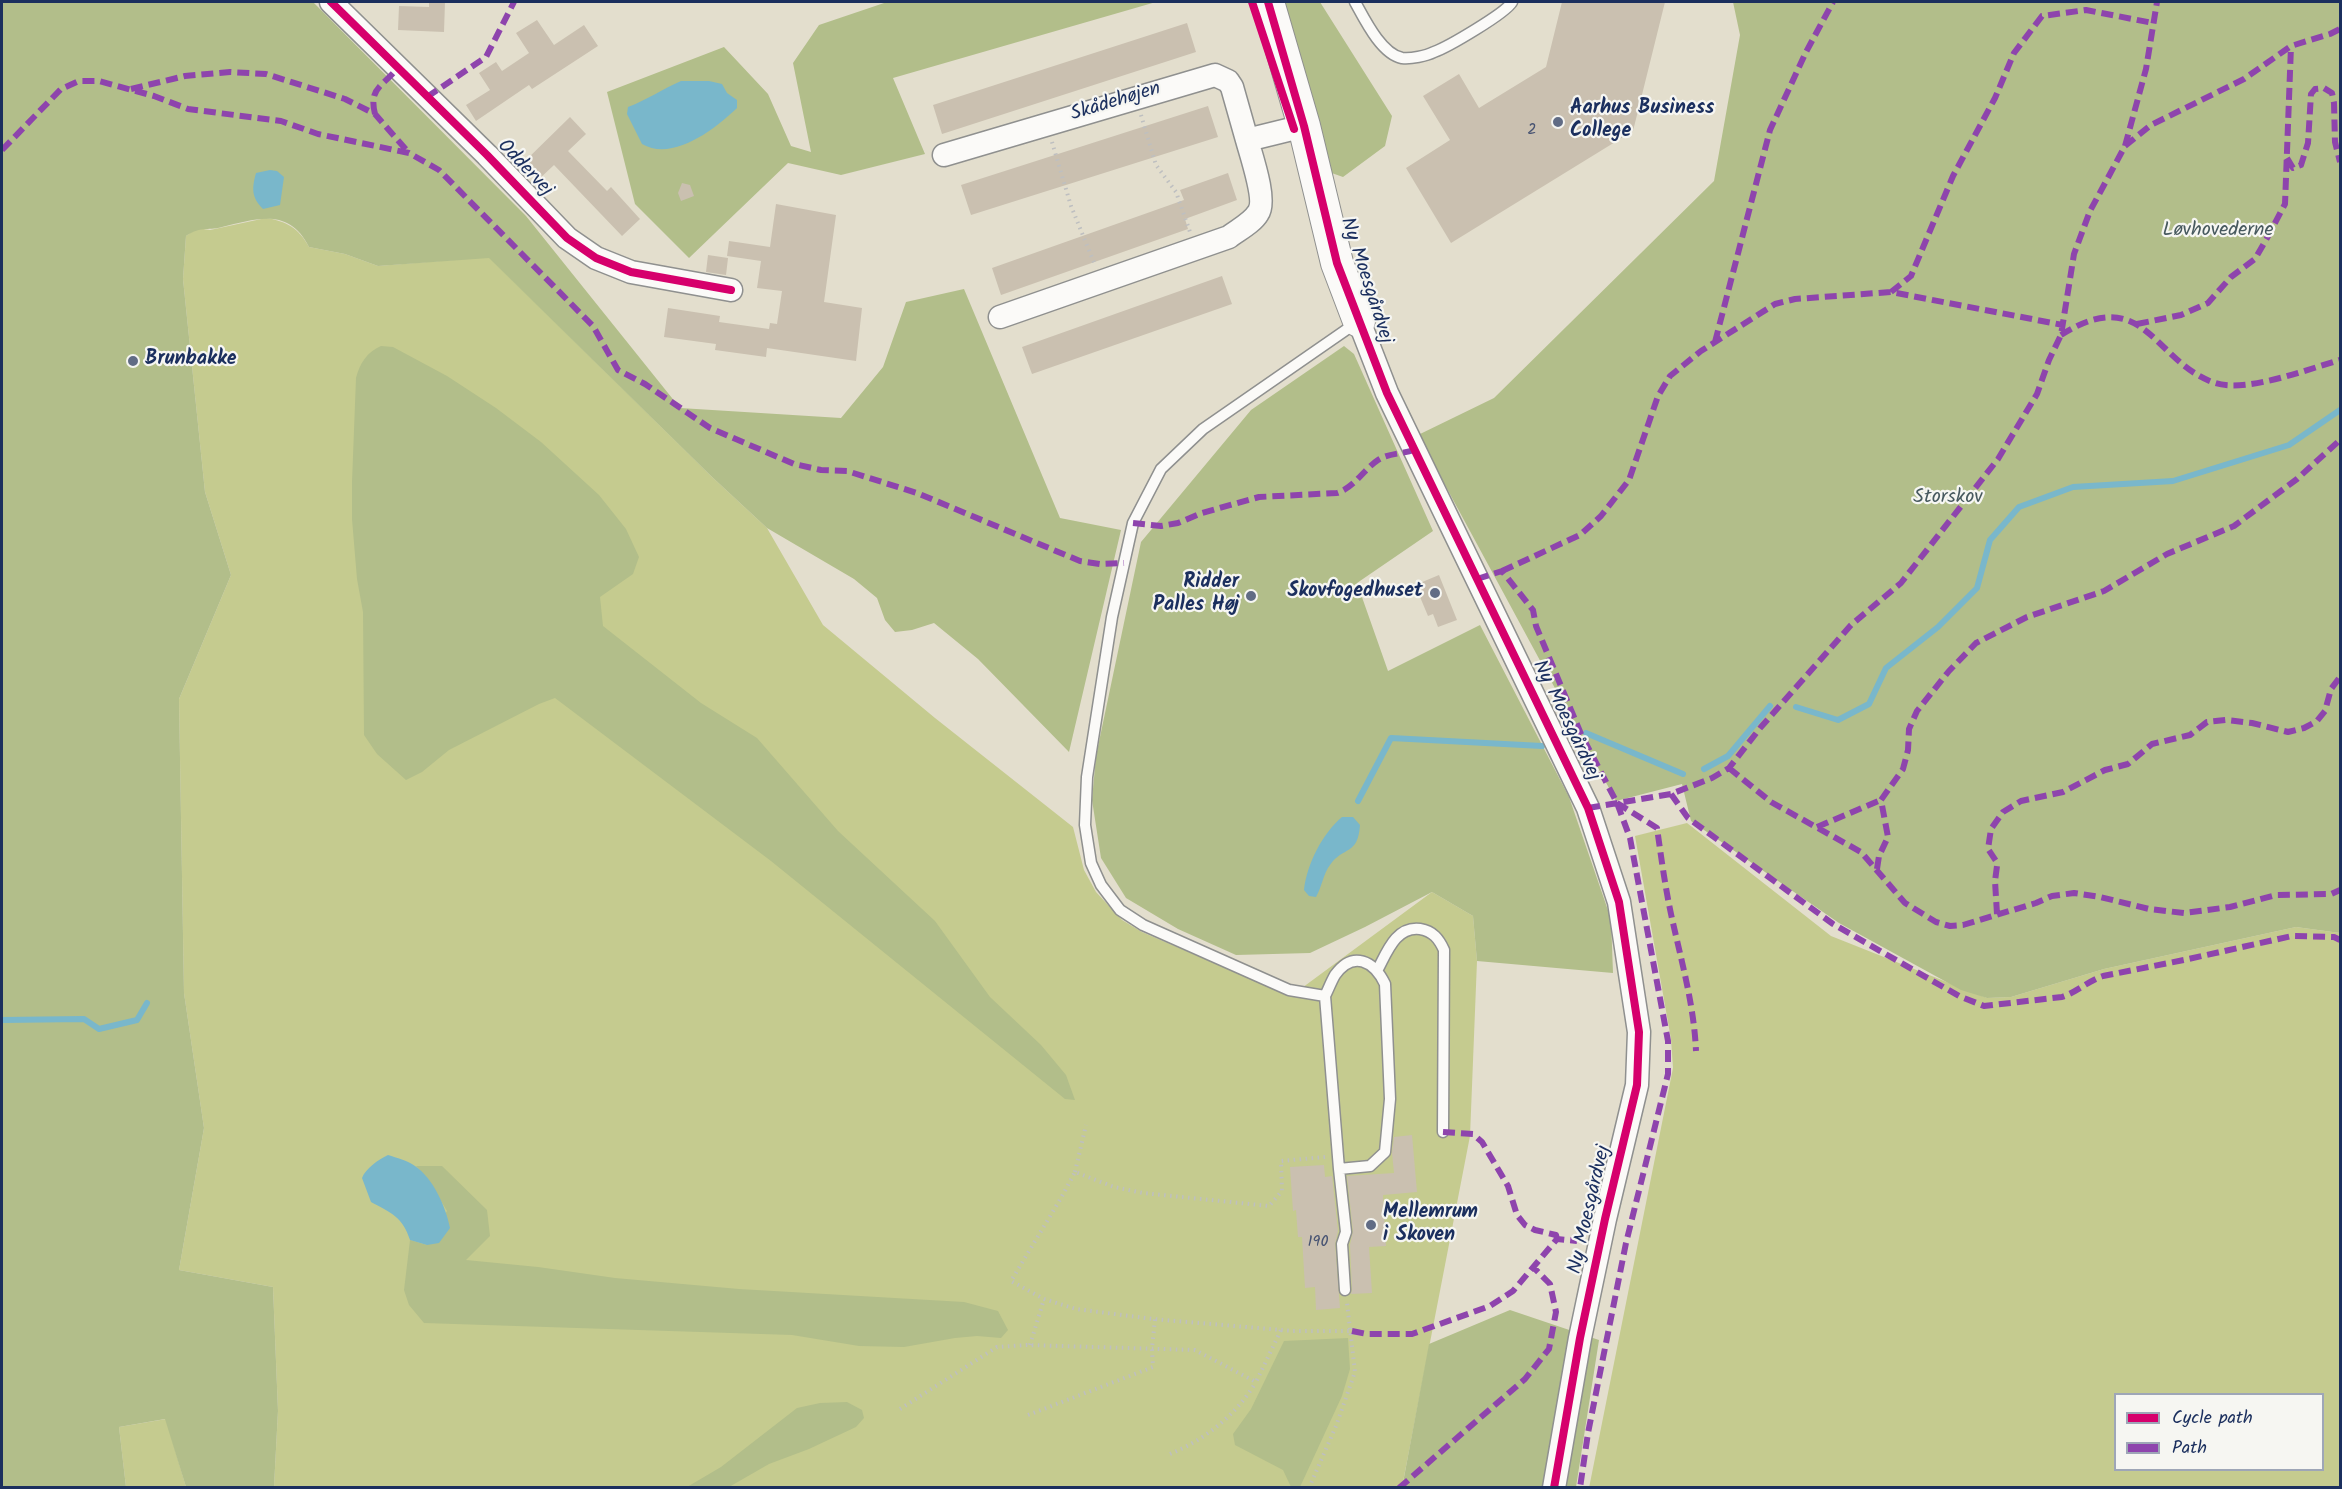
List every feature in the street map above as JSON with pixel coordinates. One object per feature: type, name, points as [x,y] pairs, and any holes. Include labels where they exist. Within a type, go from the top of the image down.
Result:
[{"type":"street","name":"Oddervej","points":[[331,2],[487,155],[567,238],[596,258],[631,272],[731,290]]},
{"type":"street","name":"Ny Moesgårdvej","points":[[1268,2],[1304,126],[1337,263],[1387,393],[1588,808],[1619,902],[1639,1032],[1637,1085],[1592,1284],[1554,1488]]},
{"type":"street","name":"Skådehøjen","points":[[944,155],[1207,76],[1222,77],[1232,87],[1261,197],[1260,209],[1254,218],[1229,237],[1000,317]]},
{"type":"street","points":[[1247,140],[1304,126]]},
{"type":"lane","points":[[1355,2],[1377,39],[1387,50],[1401,58],[1434,52],[1502,13],[1512,2]]},
{"type":"lane","points":[[1325,996],[1289,990],[1143,925],[1120,910],[1101,885],[1091,863],[1085,825],[1087,777],[1112,617],[1133,523],[1161,470],[1203,429],[1359,321]]},
{"type":"lane","points":[[1378,969],[1392,943],[1401,933],[1414,928],[1427,930],[1438,938],[1444,950],[1443,1132]]},
{"type":"lane","points":[[1339,1169],[1370,1166],[1384,1152],[1390,1099],[1385,984],[1378,969],[1367,962],[1355,961],[1343,966],[1325,996],[1339,1169],[1346,1232],[1342,1244],[1345,1290]]},
{"type":"path","points":[[1135,97],[1156,165],[1176,192],[1196,249]]},
{"type":"path","points":[[1045,125],[1059,162],[1071,206],[1102,282]]},
{"type":"path","points":[[1086,1125],[1075,1172],[1011,1281],[1044,1299],[1076,1309],[1155,1319],[1281,1330],[1352,1331]]},
{"type":"path","points":[[1075,1172],[1114,1187],[1143,1193],[1269,1206],[1282,1191],[1281,1161],[1338,1156]]},
{"type":"path","points":[[1309,1488],[1336,1426],[1355,1372],[1352,1331],[1345,1290]]},
{"type":"path","points":[[1030,1345],[1044,1299]]},
{"type":"path","points":[[1029,1415],[1153,1367],[1155,1319]]},
{"type":"path","points":[[1170,1454],[1224,1422],[1242,1404],[1256,1382],[1281,1330]]},
{"type":"path","points":[[900,1409],[997,1347],[1030,1345],[1195,1350],[1256,1382]]},
{"type":"green space","points":[[2,2],[313,2],[526,216],[680,408],[841,418],[883,367],[906,302],[964,289],[1060,518],[1121,530],[1069,752],[978,659],[934,623],[912,630],[895,632],[885,620],[877,598],[854,579],[767,528],[489,258],[378,266],[345,254],[309,247],[301,234],[292,226],[271,219],[200,230],[186,236],[183,279],[205,492],[231,575],[179,699],[184,993],[204,1128],[179,1270],[273,1287],[278,1411],[274,1487],[186,1487],[165,1419],[119,1427],[126,1487],[2,1488]]},
{"type":"green space","points":[[887,2],[1156,2],[893,78],[925,154],[841,175],[788,163],[689,258],[635,204],[607,92],[724,47],[768,94],[791,146],[811,152],[793,63],[819,25]]},
{"type":"green space","points":[[1276,2],[1320,2],[1392,116],[1385,146],[1343,177],[1326,171]]},
{"type":"green space","name":"Storskov","points":[[1733,2],[2340,2],[2340,933],[2296,927],[2104,969],[2011,997],[1987,998],[1961,990],[1839,923],[1691,821],[1682,784],[1616,801],[1418,435],[1494,398],[1714,181],[1740,35]]},
{"type":"green space","points":[[266,218],[280,221],[296,230],[309,247],[345,254],[378,266],[489,257],[711,476],[767,528],[823,625],[935,718],[1073,827],[1084,870],[1096,892],[1122,920],[1142,932],[1291,996],[1432,892],[1473,916],[1477,961],[1470,1136],[1402,1487],[274,1487],[278,1411],[273,1287],[179,1270],[204,1128],[184,993],[179,699],[231,575],[205,492],[183,279],[186,236],[197,228],[210,230]]},
{"type":"green space","points":[[381,346],[393,347],[447,376],[496,408],[541,442],[599,495],[626,529],[639,557],[633,574],[600,597],[603,626],[701,703],[757,738],[838,831],[935,921],[990,997],[1041,1045],[1066,1075],[1075,1100],[1065,1099],[771,861],[555,698],[449,750],[422,772],[406,780],[377,754],[364,735],[363,612],[357,579],[352,519],[352,482],[356,378],[365,359]]},
{"type":"green space","points":[[1344,346],[1354,354],[1433,531],[1357,583],[1388,671],[1480,625],[1569,797],[1611,919],[1613,973],[1477,961],[1473,916],[1432,892],[1310,953],[1236,955],[1178,929],[1126,898],[1101,858],[1092,800],[1096,756],[1141,542],[1251,410]]},
{"type":"green space","points":[[1687,823],[1831,936],[1987,998],[2011,997],[2104,969],[2296,927],[2340,933],[2340,1487],[1589,1488],[1673,1068],[1671,1039],[1635,836]]},
{"type":"green space","points":[[416,1166],[442,1166],[487,1210],[490,1236],[466,1260],[615,1278],[739,1289],[964,1302],[998,1311],[1008,1330],[1001,1338],[977,1336],[955,1338],[904,1347],[859,1346],[792,1335],[424,1323],[409,1305],[404,1290],[410,1240],[427,1245],[447,1211],[428,1179]]},
{"type":"green space","points":[[1510,1310],[1599,1340],[1576,1487],[1402,1488],[1429,1344]]},
{"type":"green space","points":[[1348,1338],[1350,1369],[1342,1396],[1300,1487],[1291,1487],[1283,1470],[1235,1445],[1233,1434],[1251,1409],[1284,1341]]},
{"type":"green space","points":[[847,1402],[862,1410],[864,1418],[856,1427],[809,1449],[769,1464],[729,1487],[687,1487],[721,1467],[797,1408],[820,1403]]},
{"type":"green space","points":[[166,1419],[186,1487],[126,1487],[119,1427]]},
{"type":"water","points":[[681,81],[709,81],[722,84],[727,93],[737,100],[737,108],[693,141],[680,146],[667,149],[642,144],[627,114],[628,107]]},
{"type":"water","points":[[277,171],[284,177],[280,205],[263,209],[254,196],[254,183],[256,173]]},
{"type":"water","points":[[1342,817],[1353,817],[1360,825],[1359,835],[1353,846],[1330,865],[1316,897],[1309,896],[1304,890],[1312,860],[1328,832]]},
{"type":"water","points":[[388,1155],[415,1166],[433,1185],[450,1228],[439,1243],[427,1245],[410,1240],[400,1221],[371,1202],[362,1178],[366,1171]]},
{"type":"building","points":[[429,2],[445,2],[444,32],[398,30],[399,6],[429,7]]},
{"type":"building","points":[[1562,2],[1665,2],[1633,131],[1451,243],[1406,168],[1450,140],[1423,96],[1459,74],[1479,108],[1546,67]]},
{"type":"building","points":[[537,20],[554,45],[584,25],[598,46],[532,89],[529,85],[476,121],[466,105],[490,90],[479,73],[496,62],[502,71],[529,53],[516,33]]},
{"type":"building","points":[[1187,23],[1196,52],[942,134],[933,105]]},
{"type":"building","points":[[1208,106],[1218,137],[971,215],[961,185]]},
{"type":"building","points":[[570,117],[586,134],[568,151],[607,191],[611,187],[640,219],[622,236],[554,165],[537,181],[522,164]]},
{"type":"building","points":[[1228,173],[1237,200],[1185,219],[1188,229],[1001,295],[992,268],[1184,200],[1180,190]]},
{"type":"building","points":[[682,183],[690,185],[694,196],[681,201],[678,193]]},
{"type":"building","points":[[776,204],[836,215],[824,302],[862,308],[856,361],[767,348],[766,357],[715,350],[716,344],[664,337],[668,308],[720,316],[719,322],[769,329],[770,323],[777,324],[782,291],[757,288],[761,261],[727,256],[729,241],[770,247]]},
{"type":"building","points":[[708,255],[728,258],[726,275],[706,272]]},
{"type":"building","points":[[1222,276],[1232,304],[1032,374],[1022,347]]},
{"type":"building","name":"Skovfogedhuset","points":[[1439,575],[1457,620],[1438,627],[1433,614],[1428,616],[1415,585]]},
{"type":"building","points":[[1412,1135],[1417,1192],[1383,1195],[1386,1246],[1369,1247],[1372,1293],[1351,1294],[1350,1245],[1353,1231],[1347,1176],[1394,1173],[1392,1153],[1394,1137]]},
{"type":"building","points":[[1324,1165],[1325,1177],[1332,1176],[1338,1231],[1335,1244],[1340,1308],[1316,1310],[1315,1287],[1305,1288],[1302,1237],[1298,1237],[1296,1210],[1293,1211],[1290,1167]]},
{"type":"waterway","points":[[1796,707],[1838,720],[1869,704],[1886,668],[1938,627],[1977,588],[1990,540],[2019,507],[2073,487],[2173,481],[2289,445],[2340,410]]},
{"type":"waterway","points":[[1704,769],[1728,756],[1770,706]]},
{"type":"waterway","points":[[1586,733],[1683,774]]},
{"type":"waterway","points":[[1358,801],[1391,738],[1542,746]]},
{"type":"waterway","points":[[2,1020],[84,1019],[99,1029],[137,1020],[147,1003]]},
{"type":"marked path","points":[[427,97],[486,57],[514,2]]},
{"type":"marked path","points":[[1715,342],[1770,130],[1806,52],[1833,2]]},
{"type":"marked path","points":[[1588,808],[1671,794],[1712,778],[1729,768],[1761,727],[1851,625],[1901,583],[1998,459],[2037,394],[2061,335],[2074,254],[2090,211],[2125,146],[2146,69],[2157,2]]},
{"type":"marked path","points":[[1891,292],[1911,276],[1953,176],[1995,98],[2014,53],[2042,16],[2086,10],[2153,23]]},
{"type":"marked path","points":[[2125,146],[2151,125],[2244,79],[2291,46],[2340,29]]},
{"type":"marked path","points":[[2137,324],[2181,315],[2208,303],[2231,277],[2255,259],[2267,238],[2285,204],[2291,46]]},
{"type":"marked path","points":[[375,114],[373,105],[376,92],[398,67]]},
{"type":"marked path","points":[[131,89],[185,76],[230,72],[266,74],[345,99],[375,114],[409,153]]},
{"type":"marked path","points":[[2,150],[61,89],[79,81],[99,81],[154,96],[188,109],[281,121],[318,134],[409,153],[439,170],[593,326],[618,370],[645,384],[710,428],[794,464],[821,470],[847,471],[917,493],[1080,561],[1100,564],[1124,563]]},
{"type":"marked path","points":[[2287,158],[2293,168],[2301,165],[2308,143],[2311,94],[2315,89],[2324,88],[2332,93],[2335,142],[2340,162]]},
{"type":"marked path","points":[[1502,571],[1580,535],[1601,516],[1629,480],[1658,396],[1670,376],[1701,351],[1775,304],[1795,299],[1891,292],[2063,325]]},
{"type":"marked path","points":[[2061,335],[2089,321],[2112,317],[2130,321],[2146,331],[2194,373],[2215,383],[2228,385],[2244,385],[2278,379],[2340,360]]},
{"type":"marked path","points":[[1877,869],[1879,856],[1888,837],[1881,800],[1903,769],[1908,750],[1909,729],[1917,711],[1949,671],[1976,643],[2027,617],[2104,591],[2167,554],[2234,526],[2297,479],[2340,440]]},
{"type":"marked path","points":[[1133,523],[1161,526],[1178,523],[1202,513],[1259,497],[1337,493],[1354,483],[1378,460],[1414,450]]},
{"type":"marked path","points":[[1477,579],[1502,571],[1533,610],[1536,626],[1581,734],[1617,803],[1630,838],[1668,1041],[1668,1074],[1626,1243],[1588,1433],[1580,1488]]},
{"type":"marked path","points":[[1997,914],[1995,881],[1997,866],[1988,849],[1991,829],[2003,812],[2021,801],[2063,792],[2105,770],[2128,764],[2152,744],[2190,735],[2207,722],[2226,720],[2252,723],[2288,732],[2304,728],[2317,721],[2325,711],[2331,689],[2340,677]]},
{"type":"marked path","points":[[1729,768],[1771,802],[1861,852],[1905,903],[1936,922],[1950,926],[1963,925],[2052,896],[2074,893],[2149,909],[2184,913],[2230,907],[2276,895],[2331,894],[2340,890]]},
{"type":"marked path","points":[[1671,794],[1688,818],[1833,924],[1959,996],[1984,1006],[2062,997],[2103,976],[2292,936],[2334,937],[2340,940]]},
{"type":"marked path","points":[[1817,827],[1881,800]]},
{"type":"marked path","points":[[1617,803],[1657,828],[1669,903],[1690,999],[1696,1051]]},
{"type":"marked path","points":[[1443,1132],[1473,1134],[1482,1142],[1508,1186],[1517,1215],[1525,1225],[1556,1235],[1557,1239]]},
{"type":"marked path","points":[[1352,1331],[1367,1334],[1412,1334],[1490,1306],[1513,1291],[1557,1239],[1577,1241]]},
{"type":"marked path","points":[[1399,1488],[1525,1379],[1549,1349],[1556,1312],[1550,1284],[1533,1267]]},
{"type":"cycle path","points":[[331,2],[487,155],[567,238],[596,258],[631,272],[731,290]]},
{"type":"cycle path","points":[[1252,2],[1294,129]]},
{"type":"cycle path","points":[[1268,2],[1304,126],[1337,263],[1387,393],[1588,808],[1619,902],[1639,1032],[1637,1085],[1580,1338],[1554,1488]]},
{"type":"place","name":"Aarhus Business College","points":[[1558,122]]},
{"type":"place","name":"Brunbakke","points":[[133,361]]},
{"type":"place","name":"Skovfogedhuset","points":[[1435,593]]},
{"type":"place","name":"Ridder Palles Høj","points":[[1251,596]]},
{"type":"place","name":"Mellemrum i Skoven","points":[[1371,1225]]},
{"type":"park label","name":"Løvhovederne","points":[[2218,232]]}]
